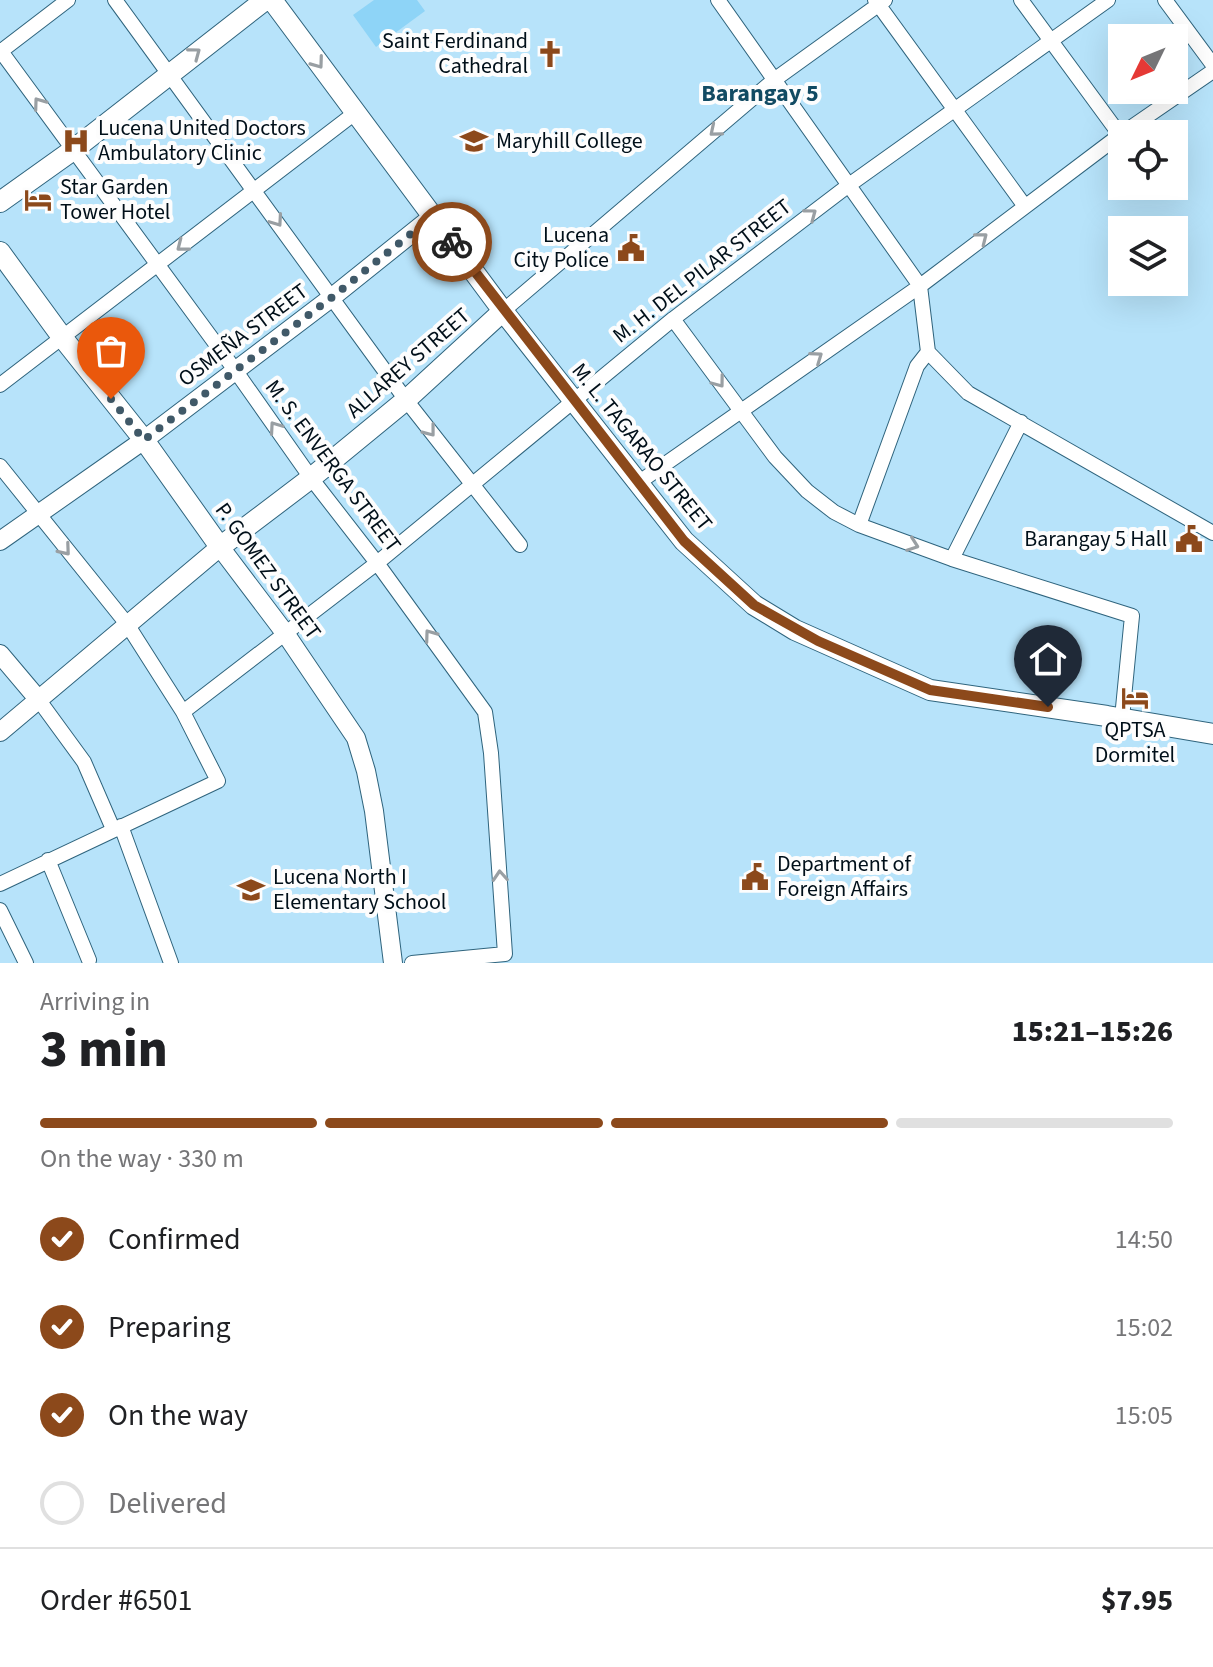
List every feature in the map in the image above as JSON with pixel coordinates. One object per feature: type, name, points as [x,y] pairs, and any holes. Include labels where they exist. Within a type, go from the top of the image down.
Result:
[{"type":"main road","points":[[0,202],[73,150],[265,0]]},
{"type":"main road","name":"M. L. TAGARAO STREET","points":[[272,0],[503,311],[684,541],[754,605],[795,630],[930,690],[1213,734]]},
{"type":"main road","name":"P. GOMEZ STREET","points":[[0,252],[62,337],[144,440],[220,547]]},
{"type":"main road","name":"ALLAREY STREET","points":[[220,547],[406,400],[503,311]]},
{"type":"street","points":[[0,51],[68,0]]},
{"type":"street","points":[[115,0],[406,400],[520,545]]},
{"type":"street","points":[[718,0],[920,286],[928,352],[968,393],[1213,533]]},
{"type":"street","points":[[1021,0],[1109,120]]},
{"type":"street","name":"M. H. DEL PILAR STREET","points":[[183,712],[377,563],[673,319],[849,185],[1108,0]]},
{"type":"street","points":[[1165,0],[1213,65]]},
{"type":"street","points":[[880,2],[1024,205]]},
{"type":"street","name":"ALLAREY STREET","points":[[503,311],[774,80],[880,2]]},
{"type":"street","name":"M. S. ENVERGA STREET","points":[[0,51],[485,712],[491,753],[505,954],[412,963]]},
{"type":"street","points":[[1142,120],[1213,71]]},
{"type":"street","points":[[0,385],[355,113]]},
{"type":"street","points":[[638,483],[920,286],[1108,144]]},
{"type":"street","name":"OSMEÑA STREET","points":[[0,541],[35,513],[144,440],[432,217]]},
{"type":"street","points":[[673,319],[775,457],[807,491],[834,512],[859,525],[952,559],[1132,616],[1122,718]]},
{"type":"street","points":[[859,525],[917,366],[928,352]]},
{"type":"street","points":[[952,559],[1021,422]]},
{"type":"street","points":[[0,466],[127,624],[183,712],[218,781],[0,884]]},
{"type":"street","name":"ALLAREY STREET","points":[[0,732],[220,547]]},
{"type":"street","name":"P. GOMEZ STREET","points":[[220,547],[285,633],[356,738],[374,811],[393,963]]},
{"type":"street","points":[[0,654],[84,762],[117,828],[171,963]]},
{"type":"street","points":[[48,860],[89,960]]},
{"type":"street","points":[[0,910],[26,963]]},
{"type":"shaded area","points":[[374,0],[417,0],[425,11],[376,47],[353,15]]},
{"type":"way so far","points":[[111,399],[144,440],[432,217],[452,242]]},
{"type":"place","name":"Saint Ferdinand Cathedral","points":[[550,54]]},
{"type":"place","name":"Lucena United Doctors Ambulatory Clinic","points":[[76,141]]},
{"type":"place","name":"Maryhill College","points":[[474,141]]},
{"type":"place","name":"Star Garden Tower Hotel","points":[[38,200]]},
{"type":"place","name":"Lucena City Police","points":[[631,248]]},
{"type":"place","name":"Barangay 5 Hall","points":[[1189,539]]},
{"type":"place","name":"QPTSA Dormitel","points":[[1135,698]]},
{"type":"place","name":"Department of Foreign Affairs","points":[[755,877]]},
{"type":"place","name":"Lucena North I Elementary School","points":[[251,890]]},
{"type":"district","name":"Barangay 5","points":[[760,93]]},
{"type":"route","points":[[452,242],[684,541],[754,605],[795,630],[930,690],[1048,707]]}]
